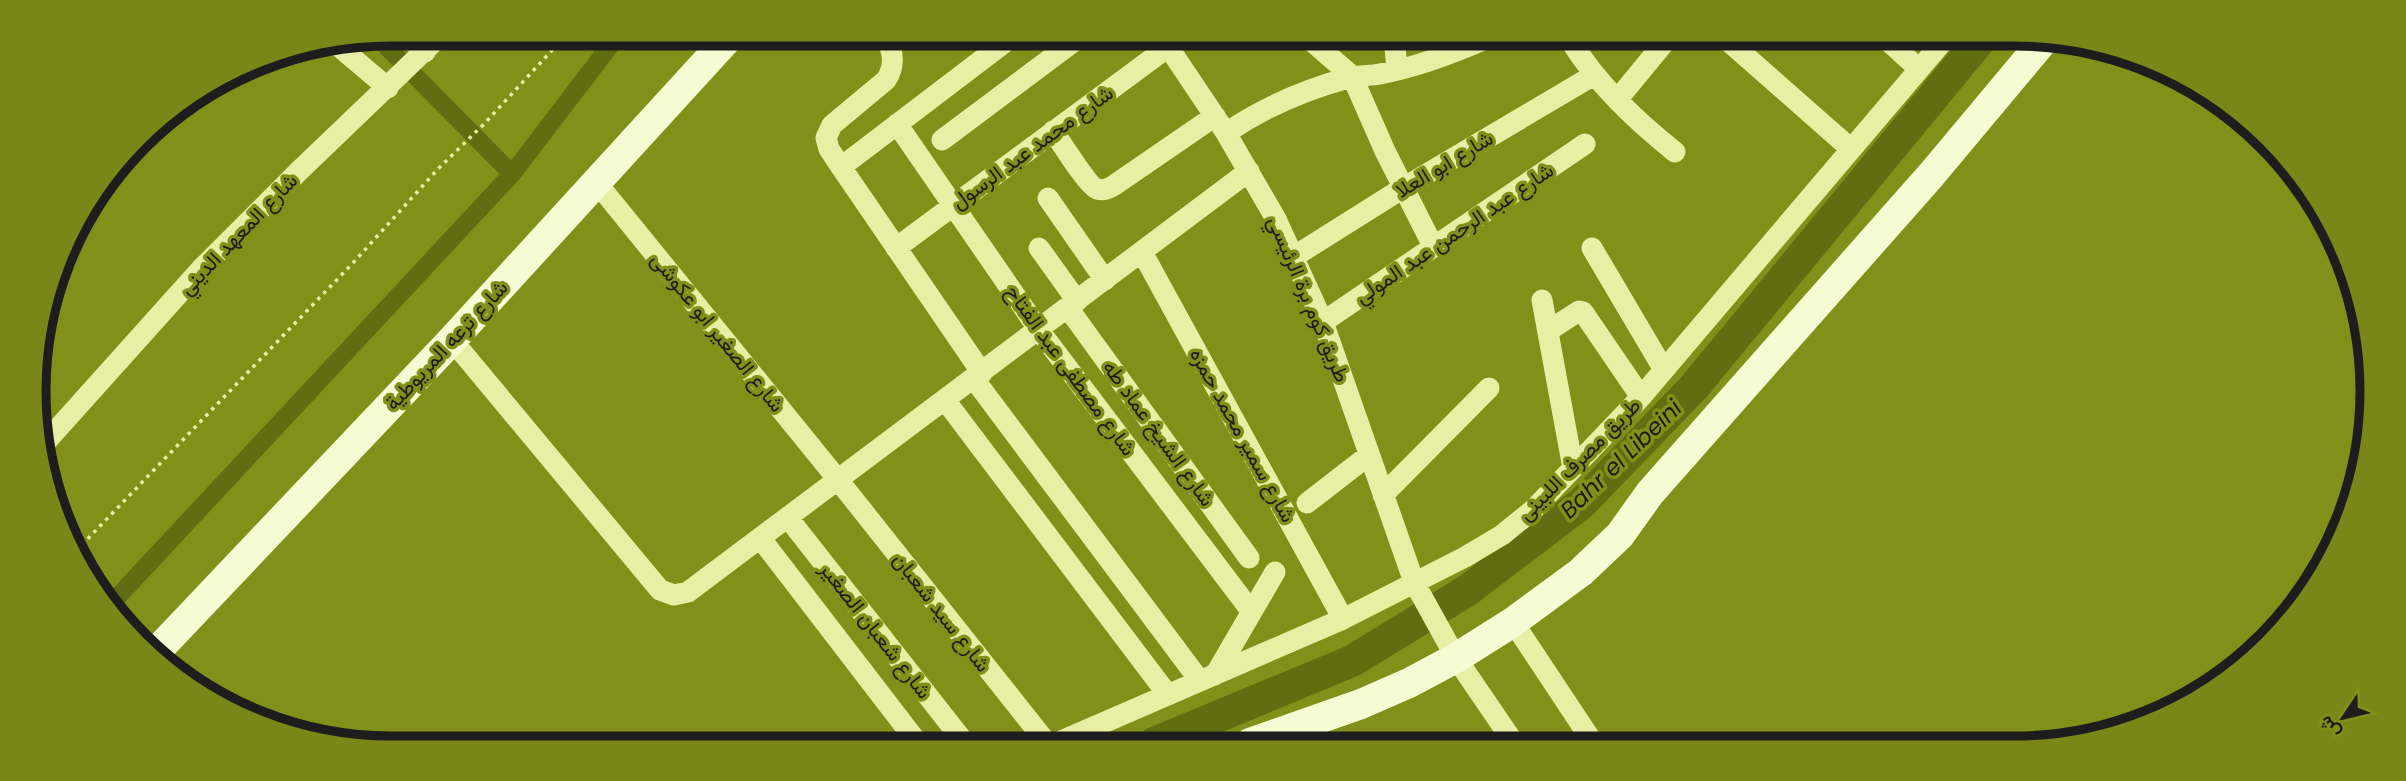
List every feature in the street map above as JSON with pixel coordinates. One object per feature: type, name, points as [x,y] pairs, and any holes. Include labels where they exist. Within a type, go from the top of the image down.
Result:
[{"type":"street","points":[[419,46],[425,52]]},
{"type":"street","name":"شارع المعهد الديني","points":[[49,439],[201,269],[431,46]]},
{"type":"street","name":"شارع ترعه المريوطية","points":[[160,647],[452,340],[721,46]]},
{"type":"street","points":[[891,46],[892,71],[886,80],[832,125],[826,138],[829,149],[978,376],[1208,678],[1275,572]]},
{"type":"street","points":[[841,167],[1000,46]]},
{"type":"street","points":[[942,140],[1068,46]]},
{"type":"street","name":"شارع محمد عبد الرسول","points":[[896,248],[1053,131],[1159,46]]},
{"type":"street","name":"طريق كوم برة الرئيسي","points":[[1168,46],[1249,171],[1295,256],[1323,321],[1414,582],[1456,658],[1509,736]]},
{"type":"street","points":[[1317,46],[1352,76],[1403,188],[1433,246]]},
{"type":"street","points":[[1395,46],[1396,69]]},
{"type":"street","points":[[1053,131],[1093,187],[1104,190],[1220,124],[1352,76],[1427,61],[1467,46]]},
{"type":"street","points":[[1574,46],[1594,75],[1617,100],[1645,128],[1675,152]]},
{"type":"street","points":[[1617,100],[1661,46]]},
{"type":"street","points":[[1734,46],[1852,149]]},
{"type":"street","points":[[1894,46],[1919,69]]},
{"type":"street","name":"طريق مصرف اللبينى","points":[[1073,736],[1343,618],[1502,535],[1534,509],[1641,397],[1939,46]]},
{"type":"street","points":[[1270,736],[1362,704],[1409,683],[1456,658],[1513,622],[1581,572],[1620,535],[1650,493],[1932,174],[2040,46]]},
{"type":"street","points":[[341,49],[388,88]]},
{"type":"street","name":"شارع ابو العلا","points":[[1295,256],[1403,188],[1594,75]]},
{"type":"street","name":"شارع مصطفى عبد الفتاح","points":[[897,124],[1039,330],[1251,611]]},
{"type":"street","name":"شارع عبد الرحمن عبد المولي","points":[[1323,321],[1585,144]]},
{"type":"street","points":[[452,340],[660,590],[674,595],[688,592],[789,519],[1249,171]]},
{"type":"street","name":"شارع الصغير ابو عكوشى","points":[[597,183],[839,481]]},
{"type":"street","points":[[1048,198],[1105,280]]},
{"type":"street","name":"شارع الشيخ عماد طه","points":[[1040,248],[1072,304],[1250,558]]},
{"type":"street","points":[[1592,248],[1664,370]]},
{"type":"street","name":"شارع سمير محمد حمزه","points":[[1142,252],[1343,618]]},
{"type":"street","points":[[1542,300],[1573,468]]},
{"type":"street","points":[[1548,331],[1579,310],[1583,312],[1641,397]]},
{"type":"street","points":[[1383,495],[1489,387]]},
{"type":"street","points":[[945,400],[1168,695]]},
{"type":"street","points":[[1307,503],[1369,455]]},
{"type":"street","name":"شارع سيد شعبان","points":[[839,481],[1041,736]]},
{"type":"street","name":"شارع شعبان الصغير","points":[[789,519],[959,736]]},
{"type":"street","points":[[761,539],[912,736]]},
{"type":"street","points":[[1513,622],[1589,736]]},
{"type":"path","points":[[82,545],[352,264],[556,46]]},
{"type":"waterway","points":[[386,46],[512,174]]},
{"type":"waterway","points":[[116,599],[512,174],[610,46]]},
{"type":"waterway","name":"Bahr el Libeini","points":[[1171,736],[1352,661],[1468,590],[1582,503],[1694,387],[1975,46]]}]
